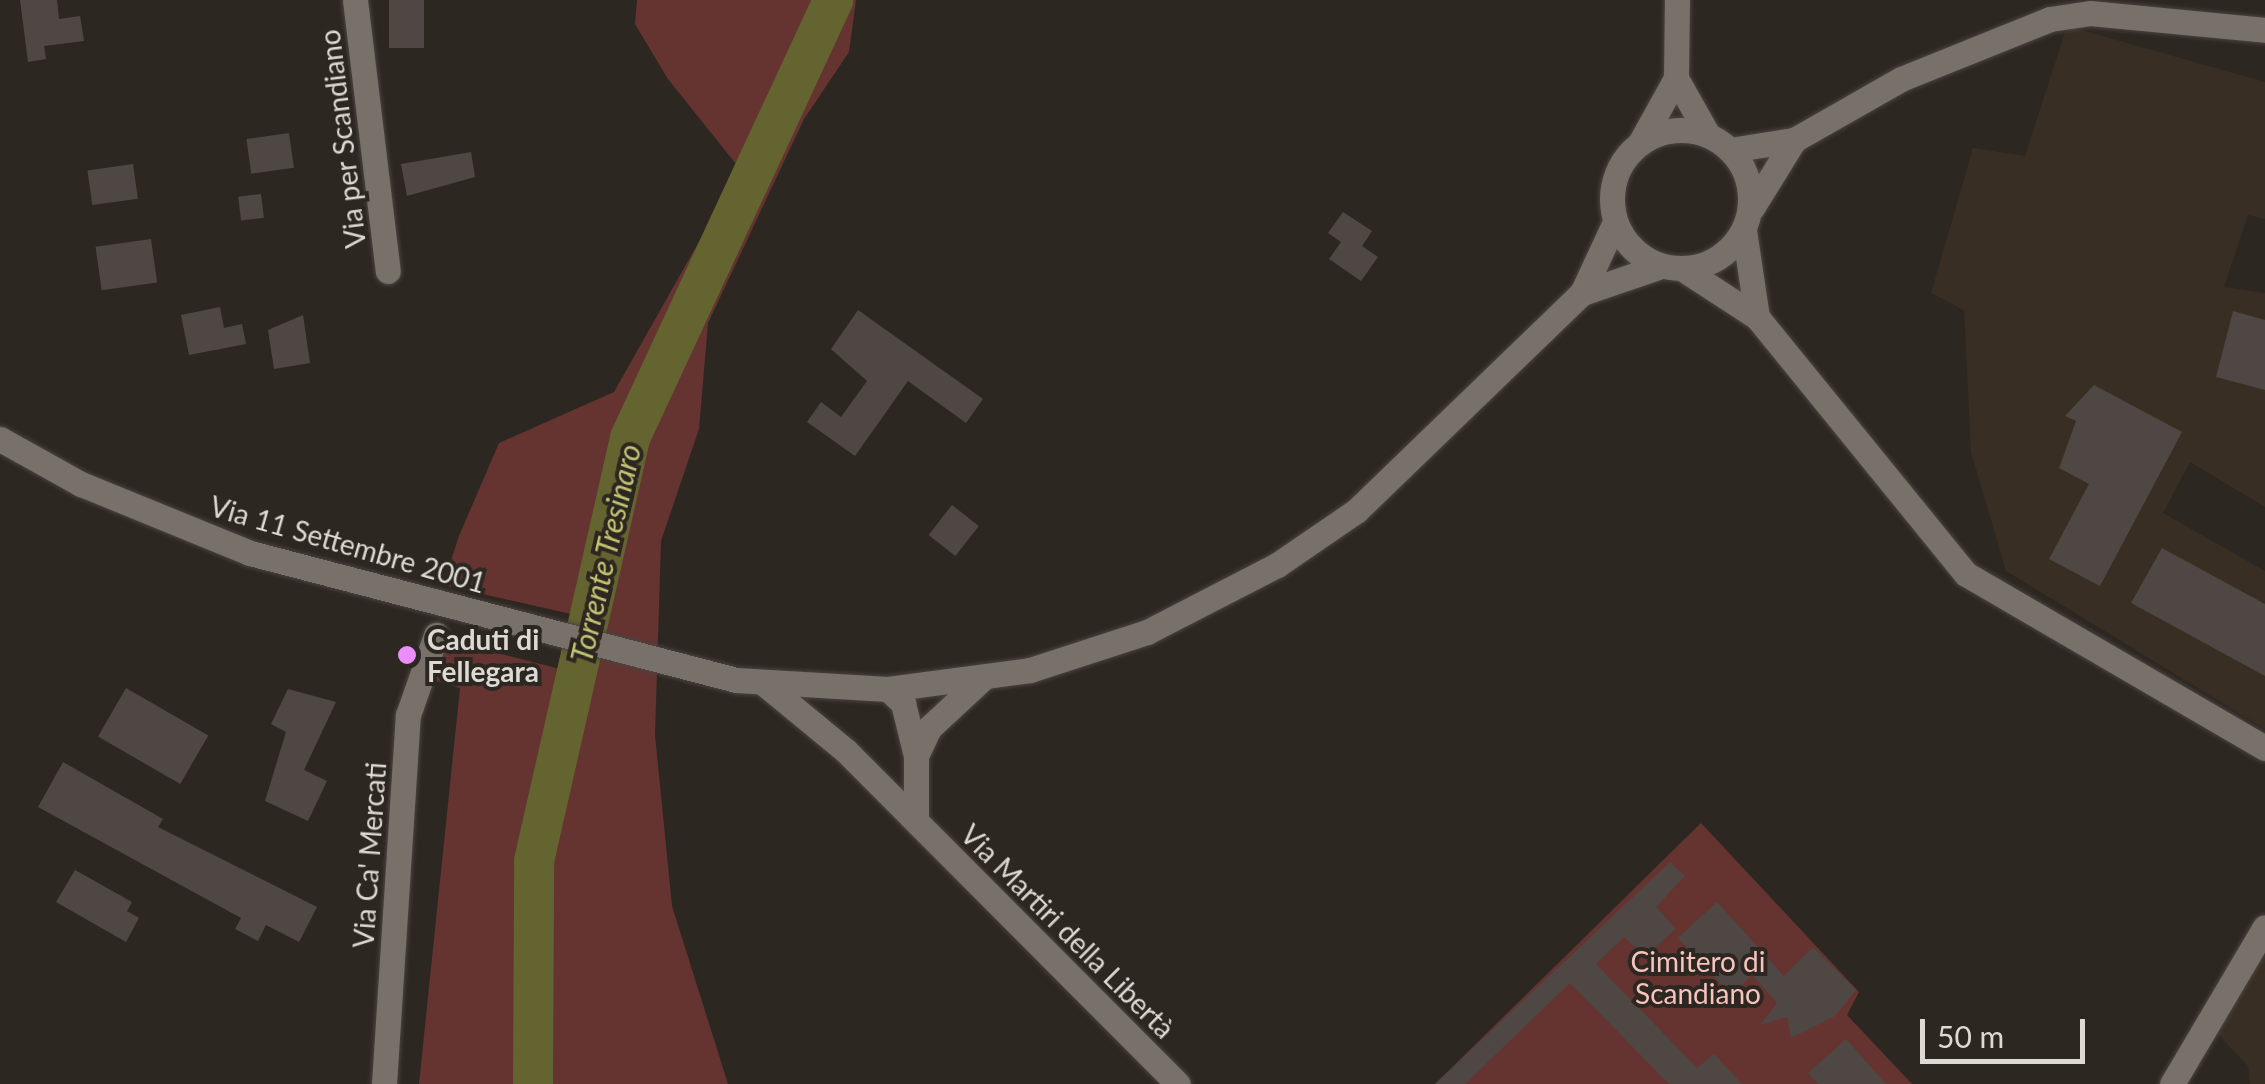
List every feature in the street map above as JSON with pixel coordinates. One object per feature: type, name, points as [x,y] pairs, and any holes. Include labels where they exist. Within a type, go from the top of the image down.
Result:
[{"type":"main road","name":"Via per Scandiano","points":[[355,0],[388,271]]},
{"type":"main road","points":[[1676,0],[1676,78],[1612,186],[1615,222],[1628,245],[1756,317],[1966,574],[2265,748]]},
{"type":"main road","points":[[1730,150],[1794,140],[1901,79],[2050,20],[2090,13],[2265,30]]},
{"type":"main road","points":[[1676,78],[1708,135]]},
{"type":"main road","points":[[1640,143],[1673,130],[1708,135],[1730,150],[1749,185],[1747,221],[1756,317]]},
{"type":"main road","points":[[1582,293],[1719,258],[1747,221],[1794,140]]},
{"type":"main road","points":[[1582,293],[1615,222]]},
{"type":"main road","name":"Via 11 Settembre 2001","points":[[0,439],[81,484],[250,553],[635,655],[766,685],[888,689],[984,677],[1147,632],[1276,565],[1356,510],[1582,293]]},
{"type":"main road","name":"Via Ca' Mercati","points":[[384,1084],[408,714],[436,635]]},
{"type":"main road","points":[[916,756],[929,728],[984,677]]},
{"type":"main road","name":"Via Martiri della Libertà","points":[[766,685],[916,820],[1178,1084]]},
{"type":"main road","points":[[888,689],[903,703],[916,756],[916,820]]},
{"type":"main road","points":[[2172,1084],[2265,926]]},
{"type":"shaded area","points":[[2067,26],[2265,82],[2265,219],[2248,215],[2224,287],[2265,293],[2265,507],[2190,462],[2163,513],[2265,571],[2265,729],[2006,571],[1971,452],[1964,310],[1931,293],[1973,148],[2025,156]]},
{"type":"shaded area","points":[[2265,950],[2265,1084],[2250,1084],[2248,1066],[2217,1033]]},
{"type":"green space","points":[[637,0],[856,0],[849,52],[804,119],[708,323],[699,429],[661,541],[655,735],[672,906],[728,1084],[419,1084],[460,688],[426,678],[442,639],[576,673],[589,618],[443,585],[459,536],[499,443],[614,392],[740,169],[668,79],[635,24]]},
{"type":"green space","name":"Cimitero di Scandiano","points":[[1701,823],[1859,992],[1847,1015],[1912,1084],[1435,1084]]},
{"type":"building","points":[[20,0],[57,0],[59,19],[80,16],[84,41],[44,46],[46,59],[28,62]]},
{"type":"building","points":[[389,0],[424,0],[424,48],[389,48]]},
{"type":"building","points":[[289,133],[294,168],[251,174],[246,139]]},
{"type":"building","points":[[471,152],[475,177],[407,196],[401,164]]},
{"type":"building","points":[[133,164],[138,199],[92,205],[87,170]]},
{"type":"building","points":[[261,194],[264,218],[241,221],[238,197]]},
{"type":"building","points":[[1343,212],[1372,231],[1362,246],[1378,257],[1361,281],[1329,259],[1341,242],[1328,233]]},
{"type":"building","points":[[151,239],[157,283],[102,290],[96,247]]},
{"type":"building","points":[[220,307],[224,328],[242,324],[246,344],[189,355],[181,315]]},
{"type":"building","points":[[858,310],[983,399],[966,423],[908,381],[855,456],[807,422],[821,402],[841,417],[867,381],[831,349]]},
{"type":"building","points":[[2233,311],[2265,320],[2265,390],[2216,377]]},
{"type":"building","points":[[303,315],[310,363],[274,369],[268,330]]},
{"type":"building","points":[[2094,385],[2182,432],[2100,586],[2049,559],[2089,484],[2059,468],[2076,421],[2065,416]]},
{"type":"building","points":[[952,505],[979,526],[955,556],[929,535]]},
{"type":"building","points":[[2162,548],[2265,604],[2265,676],[2131,603]]},
{"type":"building","points":[[126,688],[208,736],[180,784],[98,736]]},
{"type":"building","points":[[288,689],[336,702],[304,770],[327,781],[308,821],[265,801],[286,732],[271,724]]},
{"type":"building","points":[[63,762],[163,819],[158,827],[317,907],[299,942],[266,925],[258,941],[235,929],[241,918],[38,807]]},
{"type":"building","points":[[1670,862],[1685,876],[1656,907],[1676,929],[1645,956],[1624,937],[1596,964],[1697,1068],[1714,1054],[1742,1084],[1669,1084],[1570,983],[1465,1084],[1435,1084]]},
{"type":"building","points":[[75,870],[132,902],[127,911],[139,918],[126,942],[56,902]]},
{"type":"building","points":[[1717,902],[1784,976],[1813,947],[1856,990],[1835,1016],[1791,1038],[1787,1017],[1760,1025],[1777,1003],[1752,975],[1731,995],[1678,938]]},
{"type":"building","points":[[1846,1039],[1886,1084],[1818,1084],[1808,1073]]},
{"type":"waterway","name":"Torrente Tresinaro","points":[[533,1084],[534,861],[630,438],[833,0]]},
{"type":"place","name":"Caduti di Fellegara","points":[[407,655]]}]
